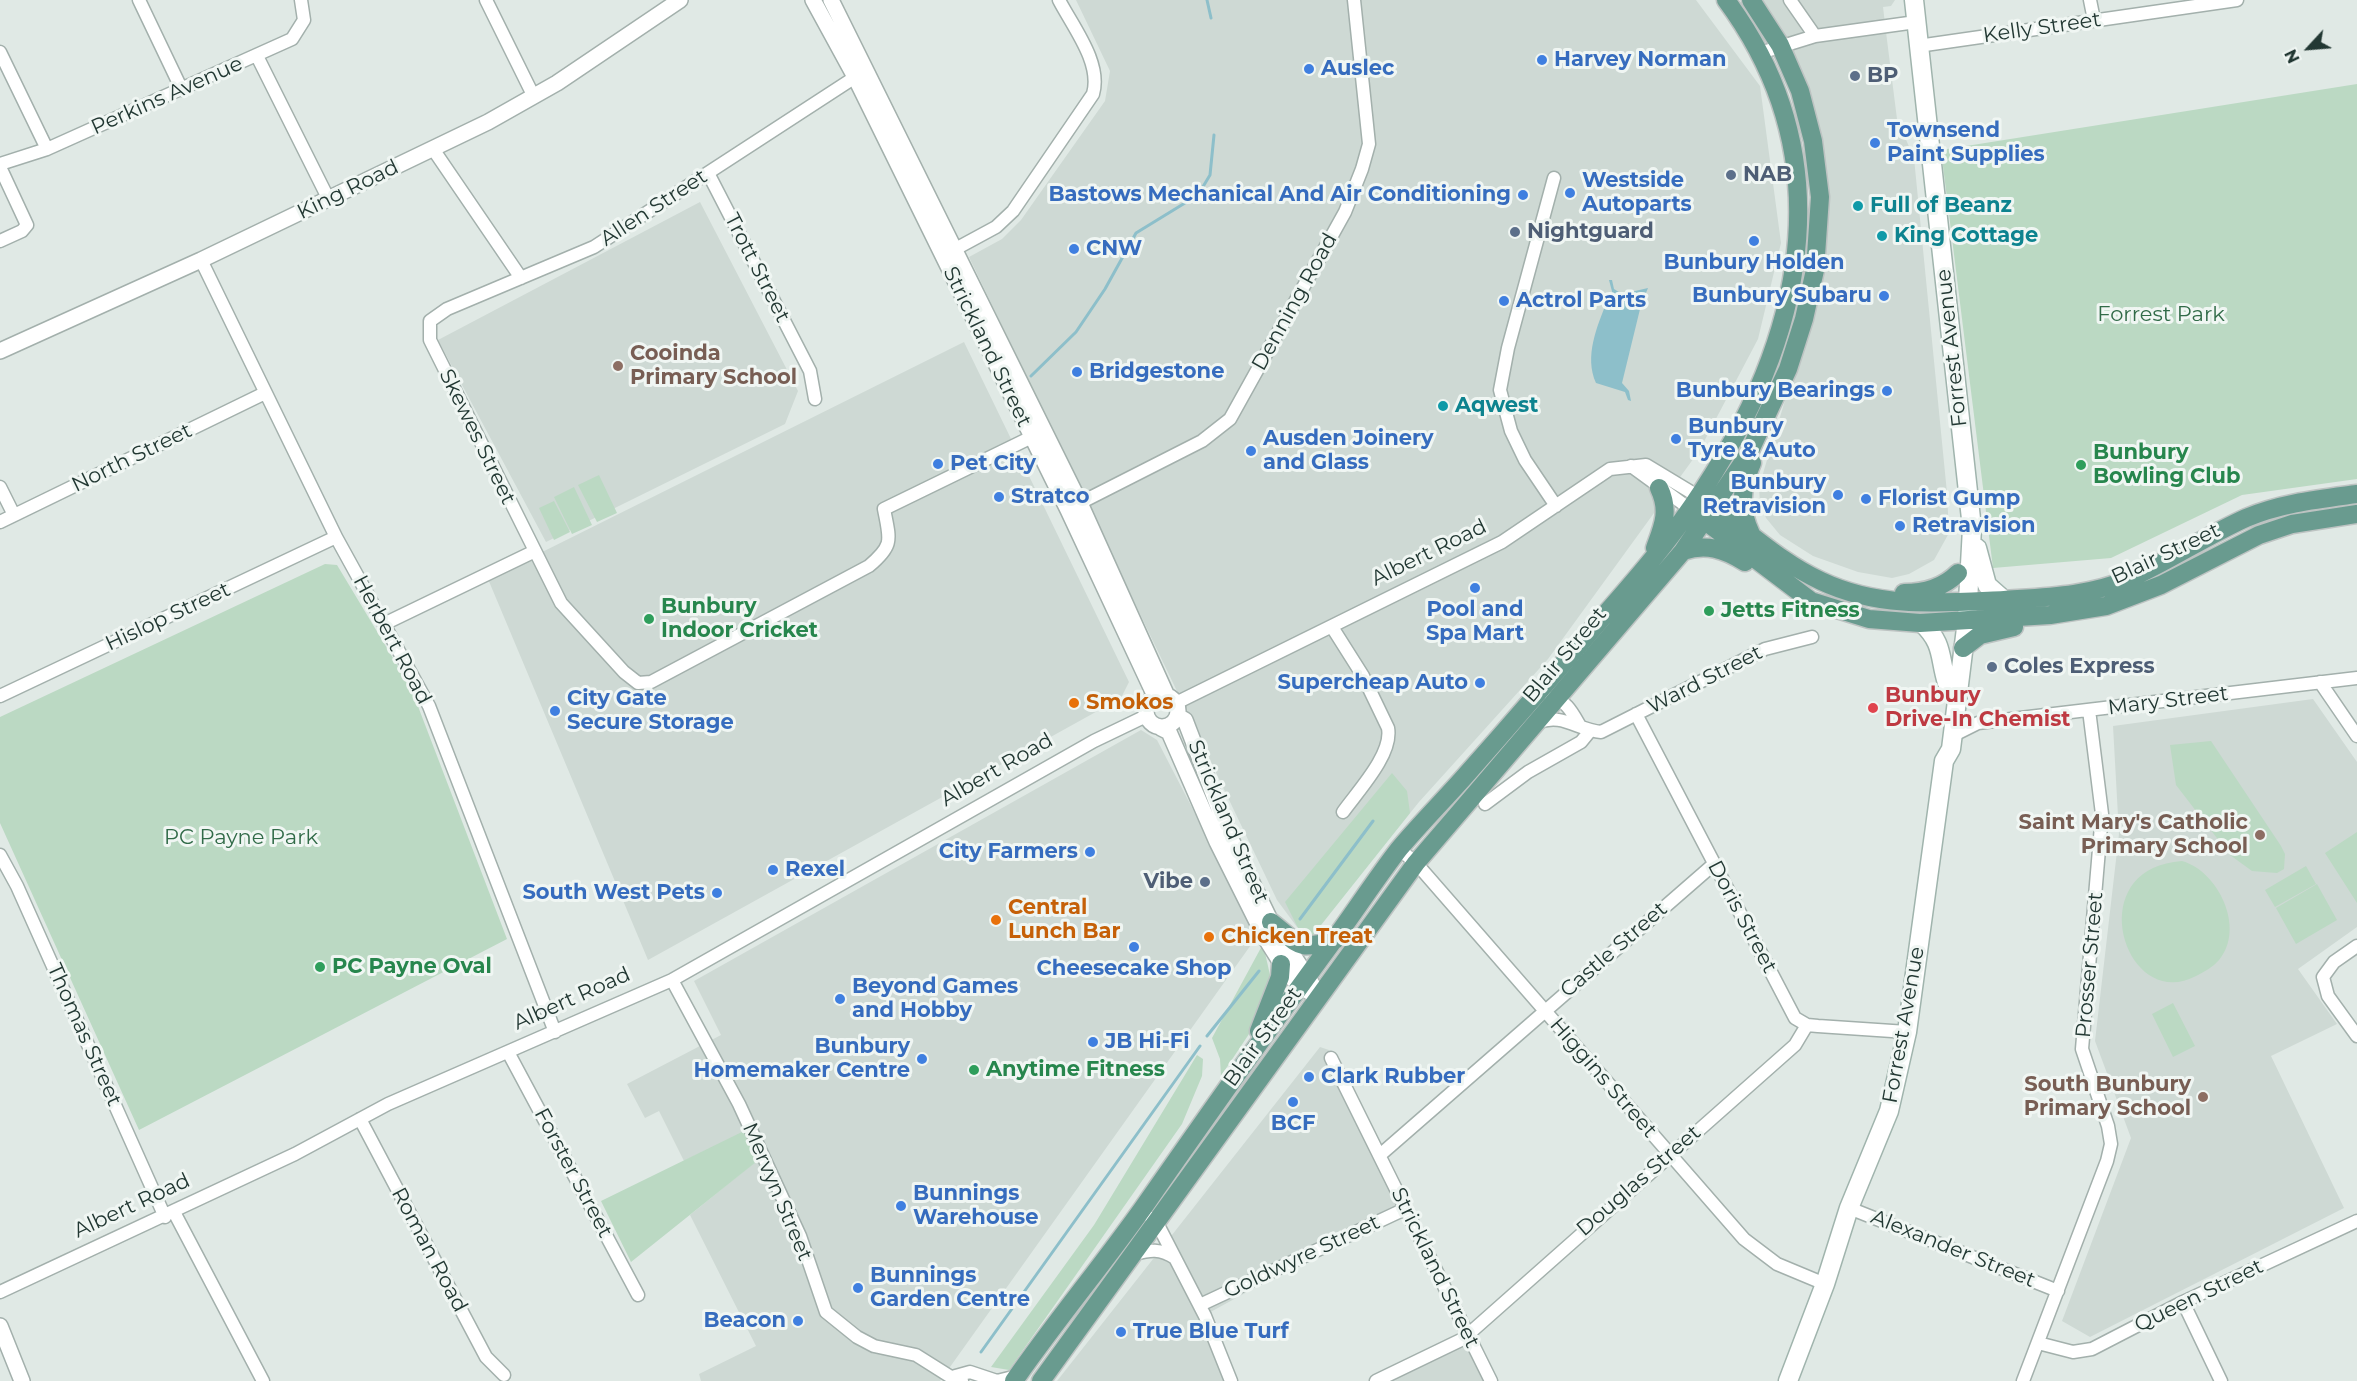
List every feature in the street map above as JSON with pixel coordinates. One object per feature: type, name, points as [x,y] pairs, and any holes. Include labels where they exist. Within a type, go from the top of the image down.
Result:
[{"type":"main road","name":"Blair Street","points":[[1015,1379],[1141,1210],[1400,849],[1525,709],[1650,561],[1694,503],[1744,419],[1760,383],[1786,310],[1796,257],[1799,219],[1793,144],[1780,97],[1760,53],[1726,0]]},
{"type":"main road","points":[[1751,0],[1780,45],[1800,91],[1813,141],[1820,197],[1813,280],[1771,425],[1745,478],[1743,517],[1751,534]]},
{"type":"main road","name":"Forrest Avenue","points":[[1914,0],[1972,528],[1960,621],[1947,684],[1940,748],[1944,761]]},
{"type":"main road","points":[[1709,514],[1748,454],[1788,369]]},
{"type":"main road","name":"Forrest Avenue","points":[[1962,602],[1958,573],[1966,481]]},
{"type":"main road","points":[[1650,561],[1666,518],[1665,502],[1659,488]]},
{"type":"main road","name":"Blair Street","points":[[1709,514],[1751,534],[1818,580],[1846,592],[1883,601],[1962,602],[2067,596],[2100,590],[2162,563],[2248,517],[2289,505],[2357,494]]},
{"type":"main road","name":"Albert Road","points":[[1694,503],[1709,514]]},
{"type":"main road","name":"Blair Street","points":[[1041,1381],[1416,863],[1683,551],[1709,514]]},
{"type":"main road","name":"Blair Street","points":[[1709,514],[1811,601],[1869,619],[1922,623],[2027,617],[2106,606],[2161,585],[2259,535],[2292,524],[2357,514]]},
{"type":"main road","points":[[1972,528],[1987,585],[2004,600]]},
{"type":"main road","points":[[1683,551],[1697,546],[1730,552],[1811,601]]},
{"type":"main road","points":[[1883,601],[1896,594],[1932,590],[1958,573]]},
{"type":"main road","points":[[1963,648],[1980,635],[2012,628],[2027,617]]},
{"type":"main road","name":"Forrest Avenue","points":[[1788,1381],[1825,1284],[1849,1208],[1889,1111],[1907,1032],[1944,761],[1951,749],[1963,648],[1960,621]]},
{"type":"main road","points":[[1922,623],[1933,634],[1941,649],[1947,684]]},
{"type":"main road","points":[[1271,922],[1299,945],[1307,948],[1335,940]]},
{"type":"main road","points":[[1259,1044],[1260,1026],[1281,977],[1281,964]]},
{"type":"street","points":[[139,0],[182,90]]},
{"type":"street","name":"Perkins Avenue","points":[[0,165],[47,149],[257,56],[297,33],[304,20],[301,0]]},
{"type":"street","points":[[486,0],[534,97]]},
{"type":"street","name":"King Road","points":[[0,351],[329,200],[534,97],[680,0]]},
{"type":"street","name":"Strickland Street","points":[[813,0],[860,74]]},
{"type":"street","name":"Strickland Street","points":[[831,0],[860,74],[1169,703],[1185,720],[1229,835],[1271,922],[1304,982]]},
{"type":"street","points":[[949,253],[996,226],[1013,211],[1093,94],[1096,82],[1093,66],[1059,0]]},
{"type":"street","name":"Denning Road","points":[[1074,507],[1202,441],[1230,419],[1345,212],[1369,144],[1354,0]]},
{"type":"street","points":[[1790,0],[1815,36]]},
{"type":"street","points":[[2090,0],[2094,20]]},
{"type":"street","name":"Kelly Street","points":[[1918,46],[2237,0]]},
{"type":"street","points":[[1760,53],[1815,36],[1916,22]]},
{"type":"street","points":[[0,52],[47,149]]},
{"type":"street","points":[[257,56],[329,200]]},
{"type":"street","name":"Allen Street","points":[[430,321],[447,309],[594,247],[860,74]]},
{"type":"street","points":[[433,149],[521,278]]},
{"type":"street","points":[[0,165],[27,225],[22,231],[0,242]]},
{"type":"street","name":"Trott Street","points":[[708,172],[810,371],[815,399]]},
{"type":"street","points":[[1554,178],[1508,348],[1500,390],[1506,418],[1525,460],[1556,506]]},
{"type":"street","name":"Herbert Road","points":[[201,260],[336,537],[386,623],[429,706],[555,1032]]},
{"type":"street","name":"Skewes Street","points":[[430,321],[430,340],[561,603],[624,672],[638,683],[651,682],[869,567],[886,552],[890,539],[884,509],[1038,434]]},
{"type":"street","name":"North Street","points":[[0,522],[265,393]]},
{"type":"street","name":"Albert Road","points":[[1169,703],[1332,627],[1502,542],[1601,472],[1646,465],[1694,503]]},
{"type":"street","name":"Albert Road","points":[[1631,466],[1659,488],[1694,503]]},
{"type":"street","points":[[0,487],[14,515]]},
{"type":"street","name":"Hislop Street","points":[[0,696],[336,537]]},
{"type":"street","points":[[386,623],[534,552]]},
{"type":"street","points":[[1332,627],[1363,676],[1388,728],[1389,736],[1385,752],[1343,812]]},
{"type":"street","name":"Ward Street","points":[[1485,804],[1528,772],[1581,742],[1590,730],[1636,714],[1765,649],[1812,637]]},
{"type":"street","name":"Mary Street","points":[[1952,736],[1978,723],[2357,678]]},
{"type":"street","points":[[2320,682],[2357,736]]},
{"type":"street","points":[[1525,709],[1548,698],[1557,698],[1569,707],[1590,730]]},
{"type":"street","points":[[1957,701],[1968,717],[1978,723]]},
{"type":"street","points":[[1146,716],[1147,704],[1169,703],[1170,726],[1161,728]]},
{"type":"street","name":"Prosser Street","points":[[2023,1381],[2107,1161],[2111,1144],[2108,1126],[2082,1049],[2102,814],[2089,710]]},
{"type":"street","name":"Doris Street","points":[[1636,714],[1795,1018],[1807,1025]]},
{"type":"street","name":"Strickland Street","points":[[1146,716],[1150,723],[1169,732],[1217,842],[1281,964],[1319,997]]},
{"type":"street","name":"Albert Road","points":[[0,1292],[169,1214],[388,1104],[672,980],[1094,741],[1146,716]]},
{"type":"street","points":[[1537,723],[1546,719],[1569,720],[1590,730]]},
{"type":"street","name":"Higgins Street","points":[[1400,849],[1416,863],[1744,1239],[1760,1253],[1778,1264],[1825,1284]]},
{"type":"street","name":"Thomas Street","points":[[0,855],[17,886],[169,1214],[263,1381]]},
{"type":"street","name":"Castle Street","points":[[1380,1155],[1714,864]]},
{"type":"street","points":[[2357,946],[2334,962],[2324,977],[2328,996],[2357,1036]]},
{"type":"street","name":"Mervyn Street","points":[[672,980],[739,1104],[800,1236],[826,1312],[848,1330],[874,1346],[916,1354],[955,1380],[970,1372],[997,1381],[1015,1379]]},
{"type":"street","points":[[1807,1025],[1907,1032]]},
{"type":"street","name":"Douglas Street","points":[[1376,1381],[1463,1339],[1669,1154],[1795,1045],[1807,1025]]},
{"type":"street","name":"Forster Street","points":[[508,1052],[638,1295]]},
{"type":"street","name":"Strickland Street","points":[[1331,1058],[1491,1381]]},
{"type":"street","name":"Roman Road","points":[[360,1119],[486,1356],[504,1376]]},
{"type":"street","name":"Alexander Street","points":[[1849,1208],[2058,1291]]},
{"type":"street","name":"Goldwyre Street","points":[[1200,1305],[1405,1209]]},
{"type":"street","points":[[1141,1210],[1156,1223],[1176,1259],[1200,1305],[1231,1381]]},
{"type":"street","name":"Queen Street","points":[[2038,1343],[2073,1352],[2092,1349],[2183,1302],[2357,1221]]},
{"type":"street","points":[[1134,1254],[1158,1250],[1176,1259]]},
{"type":"street","points":[[2183,1302],[2221,1381]]},
{"type":"street","points":[[0,1326],[22,1381]]},
{"type":"street","points":[[0,1349],[13,1381]]},
{"type":"shaded area","points":[[1076,0],[1696,0],[1760,86],[1781,243],[1758,339],[1699,451],[1548,659],[1419,802],[1316,930],[1297,927],[1277,900],[969,257],[1002,239],[1021,220],[1105,101],[1110,71]]},
{"type":"shaded area","points":[[1761,0],[1895,0],[1891,6],[1883,7],[1897,119],[1914,158],[1949,533],[1934,560],[1909,574],[1892,578],[1858,572],[1813,556],[1780,535],[1766,518],[1760,502],[1759,489],[1764,470],[1818,291],[1807,90],[1784,33]]},
{"type":"shaded area","name":"Cooinda Primary School","points":[[700,202],[798,391],[785,424],[546,542],[438,340]]},
{"type":"shaded area","points":[[964,342],[1129,682],[1121,698],[648,960],[488,579]]},
{"type":"shaded area","name":"South Bunbury Primary School","points":[[2313,699],[2357,762],[2357,927],[2298,969],[2337,1024],[2271,1056],[2344,1208],[2090,1337],[2062,1321],[2131,1138],[2095,1041],[2119,834],[2113,726]]},
{"type":"shaded area","name":"Bunbury Homemaker Centre","points":[[1141,730],[1157,740],[1258,935],[940,1381],[701,1381],[699,1374],[756,1346],[690,1215],[760,1158],[746,1131],[684,1161],[659,1111],[645,1118],[627,1084],[721,1035],[694,981]]},
{"type":"shaded area","points":[[1320,1047],[1329,1050],[1408,1204],[1205,1315],[1238,1381],[1057,1381]]},
{"type":"shaded area","points":[[1465,1342],[1487,1381],[1381,1381]]},
{"type":"green space","name":"Forrest Park","points":[[2357,84],[2357,479],[2242,495],[2111,558],[1993,568],[1941,150]]},
{"type":"green space","points":[[599,475],[617,513],[597,522],[578,485]]},
{"type":"green space","points":[[574,487],[592,525],[572,534],[554,497]]},
{"type":"green space","points":[[554,501],[570,532],[554,540],[539,508]]},
{"type":"green space","name":"PC Payne Park","points":[[325,564],[337,565],[411,688],[507,939],[139,1130],[0,823],[0,717]]},
{"type":"green space","points":[[2211,741],[2285,854],[2284,869],[2277,873],[2252,871],[2230,855],[2176,785],[2170,745]]},
{"type":"green space","points":[[1392,773],[1407,791],[1410,813],[1306,944],[1285,902]]},
{"type":"green space","points":[[2357,832],[2357,903],[2325,853]]},
{"type":"green space","points":[[2182,861],[2207,876],[2217,888],[2229,917],[2230,932],[2227,947],[2214,965],[2196,976],[2171,982],[2149,975],[2133,958],[2124,935],[2122,910],[2131,887],[2150,870]]},
{"type":"green space","points":[[2306,866],[2316,884],[2275,907],[2265,890]]},
{"type":"green space","points":[[2317,884],[2337,920],[2296,944],[2276,908]]},
{"type":"green space","points":[[1263,944],[1270,975],[1265,1010],[1221,1076],[1220,1059],[1212,1038]]},
{"type":"green space","points":[[2173,1003],[2195,1046],[2173,1057],[2152,1014]]},
{"type":"green space","points":[[1197,1055],[1203,1059],[1202,1076],[1182,1124],[1009,1370],[991,1367],[1094,1225]]},
{"type":"green space","points":[[746,1130],[761,1158],[631,1262],[601,1201]]},
{"type":"water","points":[[1609,280],[1612,280],[1614,289],[1622,294],[1648,288],[1641,305],[1622,383],[1629,391],[1631,401],[1628,400],[1625,392],[1596,383],[1591,362],[1596,331],[1607,301],[1614,299]]},
{"type":"waterway","points":[[1207,0],[1211,18]]},
{"type":"waterway","points":[[1031,376],[1076,332],[1105,289],[1136,233],[1198,195],[1210,175],[1214,135]]},
{"type":"waterway","points":[[1300,919],[1373,821]]},
{"type":"waterway","points":[[1207,1036],[1259,971]]},
{"type":"waterway","points":[[981,1352],[1200,1046]]},
{"type":"place","name":"Harvey Norman","points":[[1542,60]]},
{"type":"place","name":"Auslec","points":[[1309,69]]},
{"type":"place","name":"BP","points":[[1855,76]]},
{"type":"place","name":"Townsend Paint Supplies","points":[[1875,143]]},
{"type":"place","name":"NAB","points":[[1731,175]]},
{"type":"place","name":"Westside Autoparts","points":[[1570,193]]},
{"type":"place","name":"Bastows Mechanical And Air Conditioning","points":[[1523,195]]},
{"type":"place","name":"Full of Beanz","points":[[1858,206]]},
{"type":"place","name":"Nightguard","points":[[1515,232]]},
{"type":"place","name":"King Cottage","points":[[1882,236]]},
{"type":"place","name":"Bunbury Holden","points":[[1754,241]]},
{"type":"place","name":"CNW","points":[[1074,249]]},
{"type":"place","name":"Bunbury Subaru","points":[[1884,296]]},
{"type":"place","name":"Actrol Parts","points":[[1504,301]]},
{"type":"place","name":"Cooinda Primary School","points":[[618,366]]},
{"type":"place","name":"Bridgestone","points":[[1077,372]]},
{"type":"place","name":"Bunbury Bearings","points":[[1887,391]]},
{"type":"place","name":"Aqwest","points":[[1443,406]]},
{"type":"place","name":"Bunbury Tyre & Auto","points":[[1676,439]]},
{"type":"place","name":"Ausden Joinery and Glass","points":[[1251,451]]},
{"type":"place","name":"Pet City","points":[[938,464]]},
{"type":"place","name":"Bunbury Bowling Club","points":[[2081,465]]},
{"type":"place","name":"Bunbury Retravision","points":[[1838,495]]},
{"type":"place","name":"Stratco","points":[[999,497]]},
{"type":"place","name":"Florist Gump","points":[[1866,499]]},
{"type":"place","name":"Retravision","points":[[1900,526]]},
{"type":"place","name":"Pool and Spa Mart","points":[[1475,588]]},
{"type":"place","name":"Jetts Fitness","points":[[1709,611]]},
{"type":"place","name":"Bunbury Indoor Cricket","points":[[649,619]]},
{"type":"place","name":"Coles Express","points":[[1992,667]]},
{"type":"place","name":"Supercheap Auto","points":[[1480,683]]},
{"type":"place","name":"Smokos","points":[[1074,703]]},
{"type":"place","name":"Bunbury Drive-In Chemist","points":[[1873,708]]},
{"type":"place","name":"City Gate Secure Storage","points":[[555,711]]},
{"type":"place","name":"Saint Mary's Catholic Primary School","points":[[2260,835]]},
{"type":"place","name":"City Farmers","points":[[1090,852]]},
{"type":"place","name":"Rexel","points":[[773,870]]},
{"type":"place","name":"Vibe","points":[[1205,882]]},
{"type":"place","name":"South West Pets","points":[[717,893]]},
{"type":"place","name":"Central Lunch Bar","points":[[996,920]]},
{"type":"place","name":"Chicken Treat","points":[[1209,937]]},
{"type":"place","name":"Cheesecake Shop","points":[[1134,947]]},
{"type":"place","name":"PC Payne Oval","points":[[320,967]]},
{"type":"place","name":"Beyond Games and Hobby","points":[[840,999]]},
{"type":"place","name":"JB Hi-Fi","points":[[1093,1042]]},
{"type":"place","name":"Bunbury Homemaker Centre","points":[[922,1059]]},
{"type":"place","name":"Anytime Fitness","points":[[974,1070]]},
{"type":"place","name":"Clark Rubber","points":[[1309,1077]]},
{"type":"place","name":"South Bunbury Primary School","points":[[2203,1097]]},
{"type":"place","name":"BCF","points":[[1293,1102]]},
{"type":"place","name":"Bunnings Warehouse","points":[[901,1206]]},
{"type":"place","name":"Bunnings Garden Centre","points":[[858,1288]]},
{"type":"place","name":"Beacon","points":[[798,1321]]},
{"type":"place","name":"True Blue Turf","points":[[1121,1332]]}]
